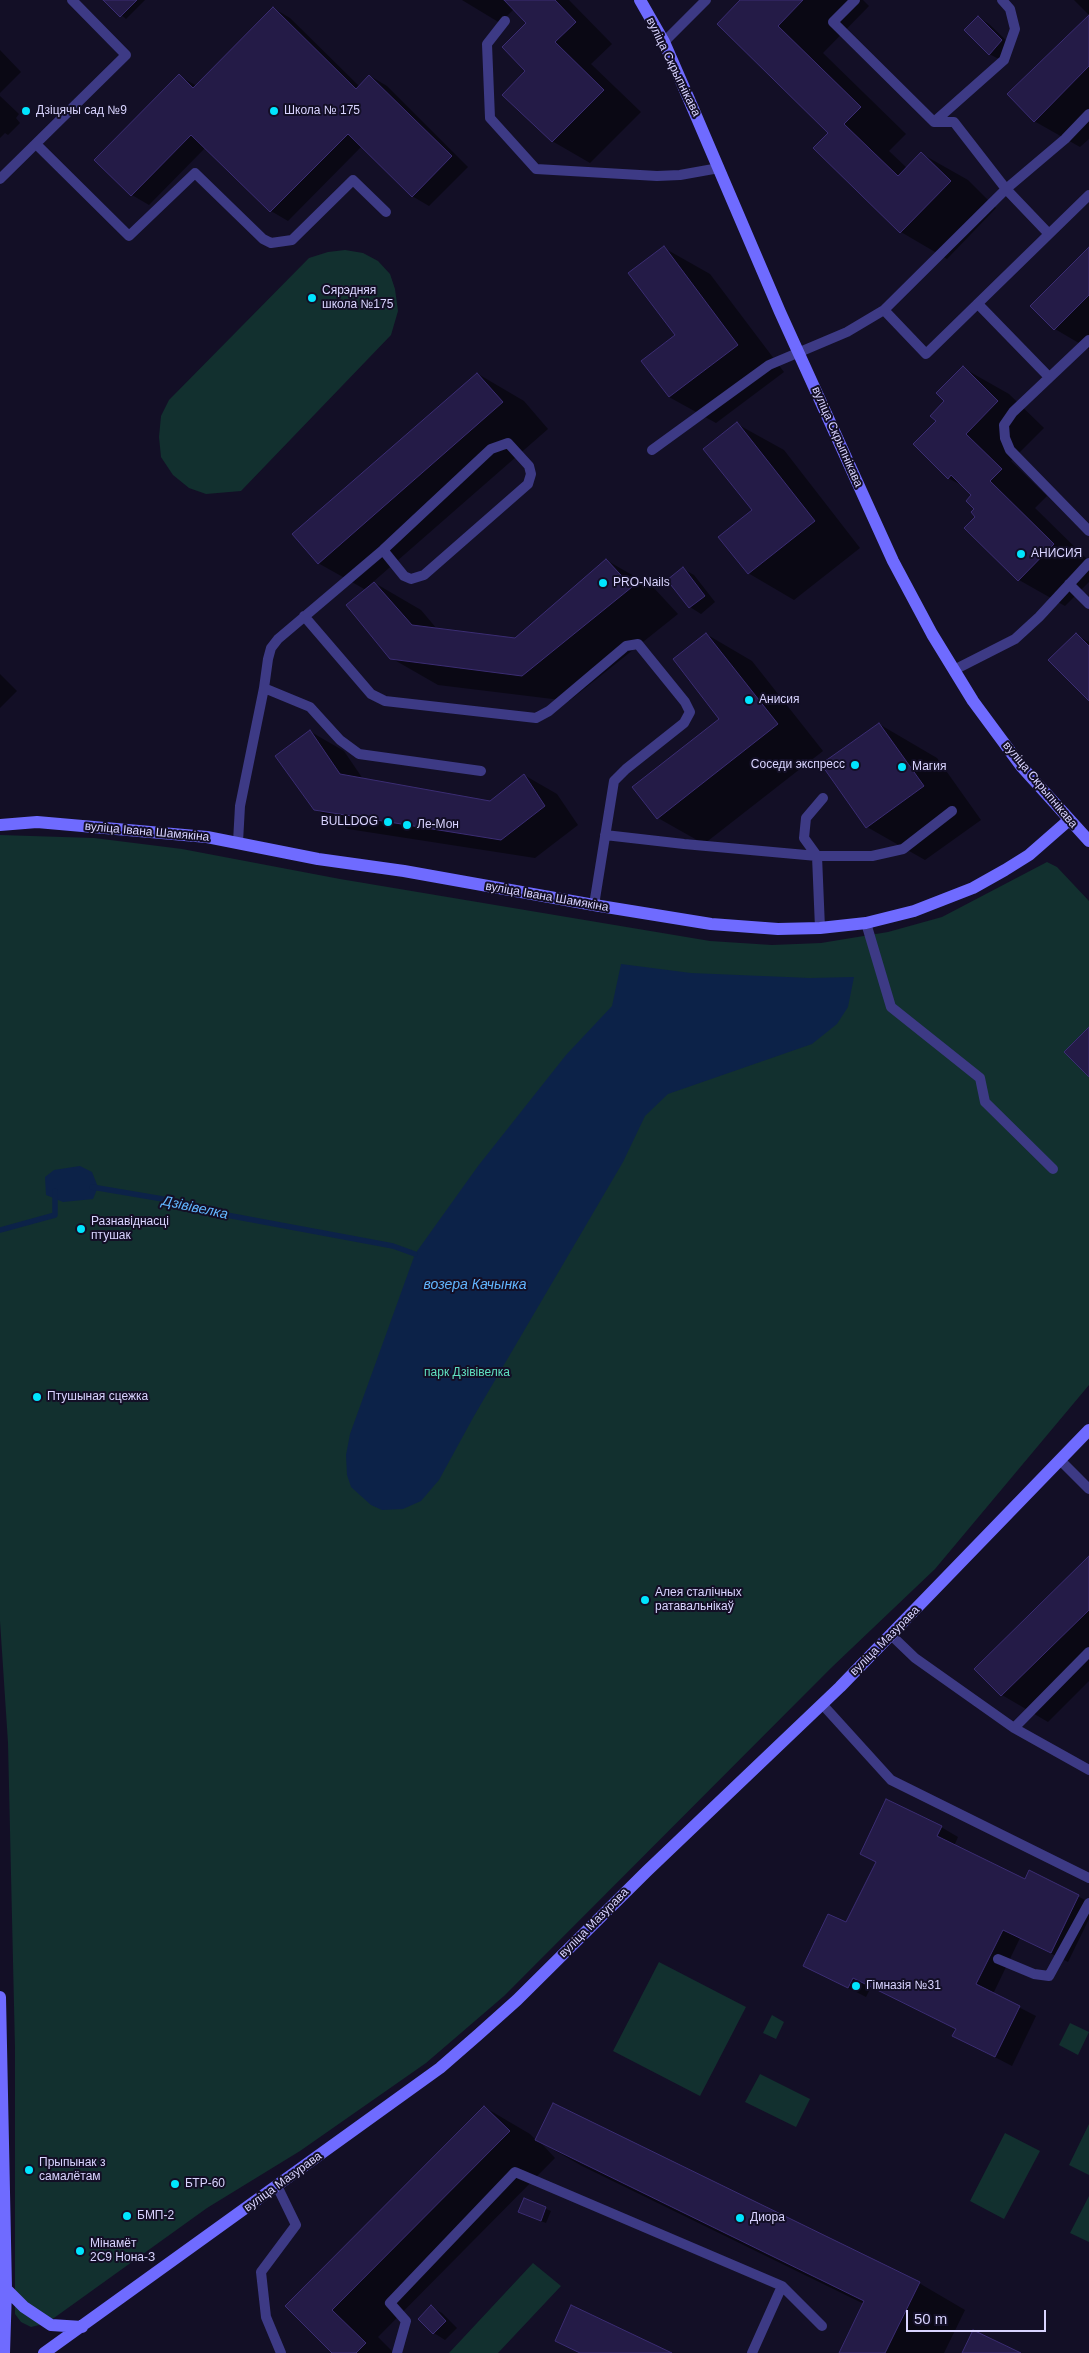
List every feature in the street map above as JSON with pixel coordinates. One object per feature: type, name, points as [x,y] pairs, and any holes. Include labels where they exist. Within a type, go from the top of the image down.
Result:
[{"type":"main road","name":"вуліца Скрыпнікава","points":[[640,0],[664,42],[798,352],[893,561],[932,634],[973,701],[1021,766],[1089,841]]},
{"type":"main road","name":"вуліца Івана Шамякіна","points":[[0,825],[37,822],[156,831],[238,842],[318,858],[404,871],[594,906],[711,924],[778,929],[820,928],[866,923],[914,911],[973,888],[1029,855],[1068,820]]},
{"type":"main road","name":"вуліца Мазурава","points":[[44,2353],[440,2068],[504,2011],[822,1704],[1089,1430]]},
{"type":"main road","points":[[0,1997],[2,2170],[6,2288],[4,2353]]},
{"type":"main road","points":[[6,2288],[24,2307],[51,2325],[82,2327]]},
{"type":"lane","points":[[0,179],[126,55],[72,0]]},
{"type":"lane","points":[[664,42],[706,0]]},
{"type":"lane","points":[[855,0],[832,22],[934,122],[954,122],[1006,189],[1049,234]]},
{"type":"lane","points":[[934,122],[1004,60],[1014,29],[1010,9],[1002,0]]},
{"type":"lane","points":[[505,21],[487,44],[490,118],[536,169],[657,176],[680,175],[720,168]]},
{"type":"lane","points":[[652,450],[769,365],[847,332],[884,310],[1006,189],[1065,139],[1089,114]]},
{"type":"lane","points":[[36,144],[129,236],[195,173],[263,239],[271,243],[292,240],[353,180],[386,212]]},
{"type":"lane","points":[[884,310],[926,354],[1089,195]]},
{"type":"lane","points":[[978,304],[1049,377]]},
{"type":"lane","points":[[1089,340],[1013,412],[1004,425],[1005,438],[1010,450],[1089,531]]},
{"type":"lane","points":[[238,842],[240,806],[271,648],[278,639],[304,616],[383,550],[491,449],[508,443],[529,466],[531,474],[528,484],[424,575],[411,579],[404,576],[383,550]]},
{"type":"lane","points":[[954,670],[1015,639],[1040,617],[1089,563]]},
{"type":"lane","points":[[1069,584],[1089,604]]},
{"type":"lane","points":[[304,616],[371,694],[385,701],[536,718],[548,711],[626,646],[638,644],[685,702],[690,712],[684,723],[614,781],[594,906]]},
{"type":"lane","points":[[264,688],[310,707],[340,740],[359,754],[481,772]]},
{"type":"lane","points":[[820,928],[817,856],[804,838],[806,818],[823,798]]},
{"type":"lane","points":[[605,834],[684,844],[817,856],[872,856],[903,849],[952,811]]},
{"type":"lane","points":[[866,923],[891,1007],[980,1078],[985,1102],[1054,1169]]},
{"type":"lane","points":[[1060,1460],[1089,1489]]},
{"type":"lane","points":[[891,1635],[915,1658],[1014,1728],[1089,1770]]},
{"type":"lane","points":[[1014,1728],[1089,1652]]},
{"type":"lane","points":[[822,1704],[891,1780],[1089,1878]]},
{"type":"lane","points":[[998,1959],[1034,1974],[1049,1976],[1089,1902]]},
{"type":"lane","points":[[397,2353],[406,2320],[390,2302],[515,2172],[782,2286],[822,2326]]},
{"type":"lane","points":[[277,2186],[296,2225],[261,2272],[266,2317],[281,2353]]},
{"type":"lane","points":[[752,2353],[782,2286]]},
{"type":"green space","points":[[345,250],[363,253],[378,261],[390,274],[395,289],[398,311],[391,335],[241,491],[206,494],[189,488],[173,475],[161,457],[159,437],[161,416],[169,400],[309,258],[328,252]]},
{"type":"green space","name":"парк Дзівівелка","points":[[0,835],[94,838],[182,849],[340,879],[710,941],[772,945],[821,943],[888,932],[942,917],[1047,862],[1057,867],[1089,901],[1089,1385],[935,1569],[831,1668],[504,1996],[426,2063],[300,2151],[207,2208],[47,2323],[31,2327],[21,2322],[15,2314],[15,2049],[8,1743],[0,1621]]},
{"type":"green space","points":[[659,1962],[746,2007],[700,2096],[613,2051]]},
{"type":"green space","points":[[772,2015],[784,2022],[776,2039],[763,2033]]},
{"type":"green space","points":[[1070,2023],[1089,2032],[1078,2055],[1059,2045]]},
{"type":"green space","points":[[760,2074],[810,2099],[796,2127],[745,2102]]},
{"type":"green space","points":[[1089,2124],[1089,2175],[1069,2165]]},
{"type":"green space","points":[[1005,2133],[1040,2151],[1004,2219],[970,2201]]},
{"type":"green space","points":[[1089,2196],[1089,2242],[1070,2233]]},
{"type":"green space","points":[[533,2263],[561,2286],[498,2353],[449,2353]]},
{"type":"water","name":"возера Качынка","points":[[621,964],[691,973],[810,978],[854,977],[848,1007],[837,1024],[812,1044],[668,1094],[645,1116],[623,1162],[474,1416],[439,1480],[421,1501],[403,1509],[382,1510],[371,1505],[351,1487],[347,1475],[346,1455],[350,1434],[415,1254],[478,1166],[566,1055],[612,1006]]},
{"type":"water","points":[[80,1166],[92,1172],[98,1187],[93,1199],[63,1202],[46,1195],[45,1177],[54,1170]]},
{"type":"building","points":[[103,0],[137,0],[120,17]]},
{"type":"building","points":[[504,0],[555,0],[576,22],[555,42],[604,90],[552,142],[502,95],[525,71],[502,47],[526,23]]},
{"type":"building","points":[[740,0],[803,0],[778,26],[861,107],[844,124],[898,176],[921,152],[951,181],[900,233],[813,148],[828,133],[717,24]]},
{"type":"building","name":"Школа № 175","points":[[273,7],[356,89],[369,75],[452,156],[412,197],[348,134],[270,212],[191,135],[131,196],[94,160],[179,74],[193,88]]},
{"type":"building","points":[[1089,15],[1089,66],[1034,122],[1007,94]]},
{"type":"building","points":[[978,16],[1002,40],[989,55],[964,30]]},
{"type":"building","points":[[664,246],[738,345],[669,397],[641,361],[675,335],[628,273]]},
{"type":"building","points":[[1089,247],[1089,295],[1054,330],[1030,306]]},
{"type":"building","points":[[963,366],[998,401],[966,434],[1002,469],[990,481],[1054,544],[1018,581],[964,528],[975,517],[971,512],[974,509],[966,501],[971,495],[951,475],[948,479],[913,444],[936,421],[930,416],[944,401],[936,393]]},
{"type":"building","points":[[477,373],[503,402],[318,564],[292,534]]},
{"type":"building","points":[[737,422],[815,521],[748,574],[718,537],[752,510],[703,449]]},
{"type":"building","points":[[606,559],[632,587],[522,676],[390,659],[346,605],[374,582],[412,625],[515,638]]},
{"type":"building","points":[[683,567],[705,596],[689,608],[667,580]]},
{"type":"building","points":[[706,633],[778,724],[657,819],[632,787],[719,719],[673,659]]},
{"type":"building","points":[[1076,633],[1089,646],[1089,701],[1048,660]]},
{"type":"building","points":[[879,723],[924,786],[866,828],[821,764]]},
{"type":"building","points":[[310,730],[340,774],[490,801],[524,774],[545,806],[501,840],[314,810],[275,756]]},
{"type":"building","points":[[1089,1027],[1089,1077],[1064,1052]]},
{"type":"building","points":[[1089,1556],[1089,1610],[1001,1696],[974,1669]]},
{"type":"building","points":[[886,1799],[942,1826],[937,1836],[1025,1879],[1029,1870],[1079,1895],[1051,1953],[1003,1930],[976,1984],[1020,2006],[995,2057],[952,2036],[956,2029],[853,1978],[848,1988],[803,1966],[828,1914],[846,1922],[876,1862],[860,1854]]},
{"type":"building","points":[[553,2103],[920,2282],[885,2353],[839,2353],[864,2301],[535,2140]]},
{"type":"building","points":[[484,2106],[510,2131],[332,2310],[366,2343],[356,2353],[332,2353],[285,2306]]},
{"type":"building","points":[[524,2198],[546,2207],[541,2221],[518,2212]]},
{"type":"building","points":[[431,2305],[446,2321],[433,2334],[418,2319]]},
{"type":"building","points":[[571,2305],[672,2353],[580,2353],[555,2341]]},
{"type":"building","points":[[973,2330],[1021,2353],[962,2353]]},
{"type":"waterway","name":"Дзівівелка","points":[[92,1187],[163,1199],[205,1211],[393,1246],[415,1254]]},
{"type":"waterway","name":"Дзівівелка","points":[[0,1230],[55,1215],[55,1191]]},
{"type":"place","name":"Дзіцячы сад №9","points":[[26,111]]},
{"type":"place","name":"Школа № 175","points":[[274,111]]},
{"type":"place","name":"Сярэдняя школа №175","points":[[312,298]]},
{"type":"place","name":"АНИСИЯ","points":[[1021,554]]},
{"type":"place","name":"PRO-Nails","points":[[603,583]]},
{"type":"place","name":"Анисия","points":[[749,700]]},
{"type":"place","name":"Соседи экспресс","points":[[855,765]]},
{"type":"place","name":"Магия","points":[[902,767]]},
{"type":"place","name":"BULLDOG","points":[[388,822]]},
{"type":"place","name":"Ле-Мон","points":[[407,825]]},
{"type":"place","name":"Разнавіднасці птушак","points":[[81,1229]]},
{"type":"place","name":"Птушыная сцежка","points":[[37,1397]]},
{"type":"place","name":"Алея сталічных ратавальнікаў","points":[[645,1600]]},
{"type":"place","name":"Гімназія №31","points":[[856,1986]]},
{"type":"place","name":"Прыпынак з самалётам","points":[[29,2170]]},
{"type":"place","name":"БТР-60","points":[[175,2184]]},
{"type":"place","name":"БМП-2","points":[[127,2216]]},
{"type":"place","name":"Диора","points":[[740,2218]]},
{"type":"place","name":"Мінамёт 2С9 Нона-З","points":[[80,2251]]}]
